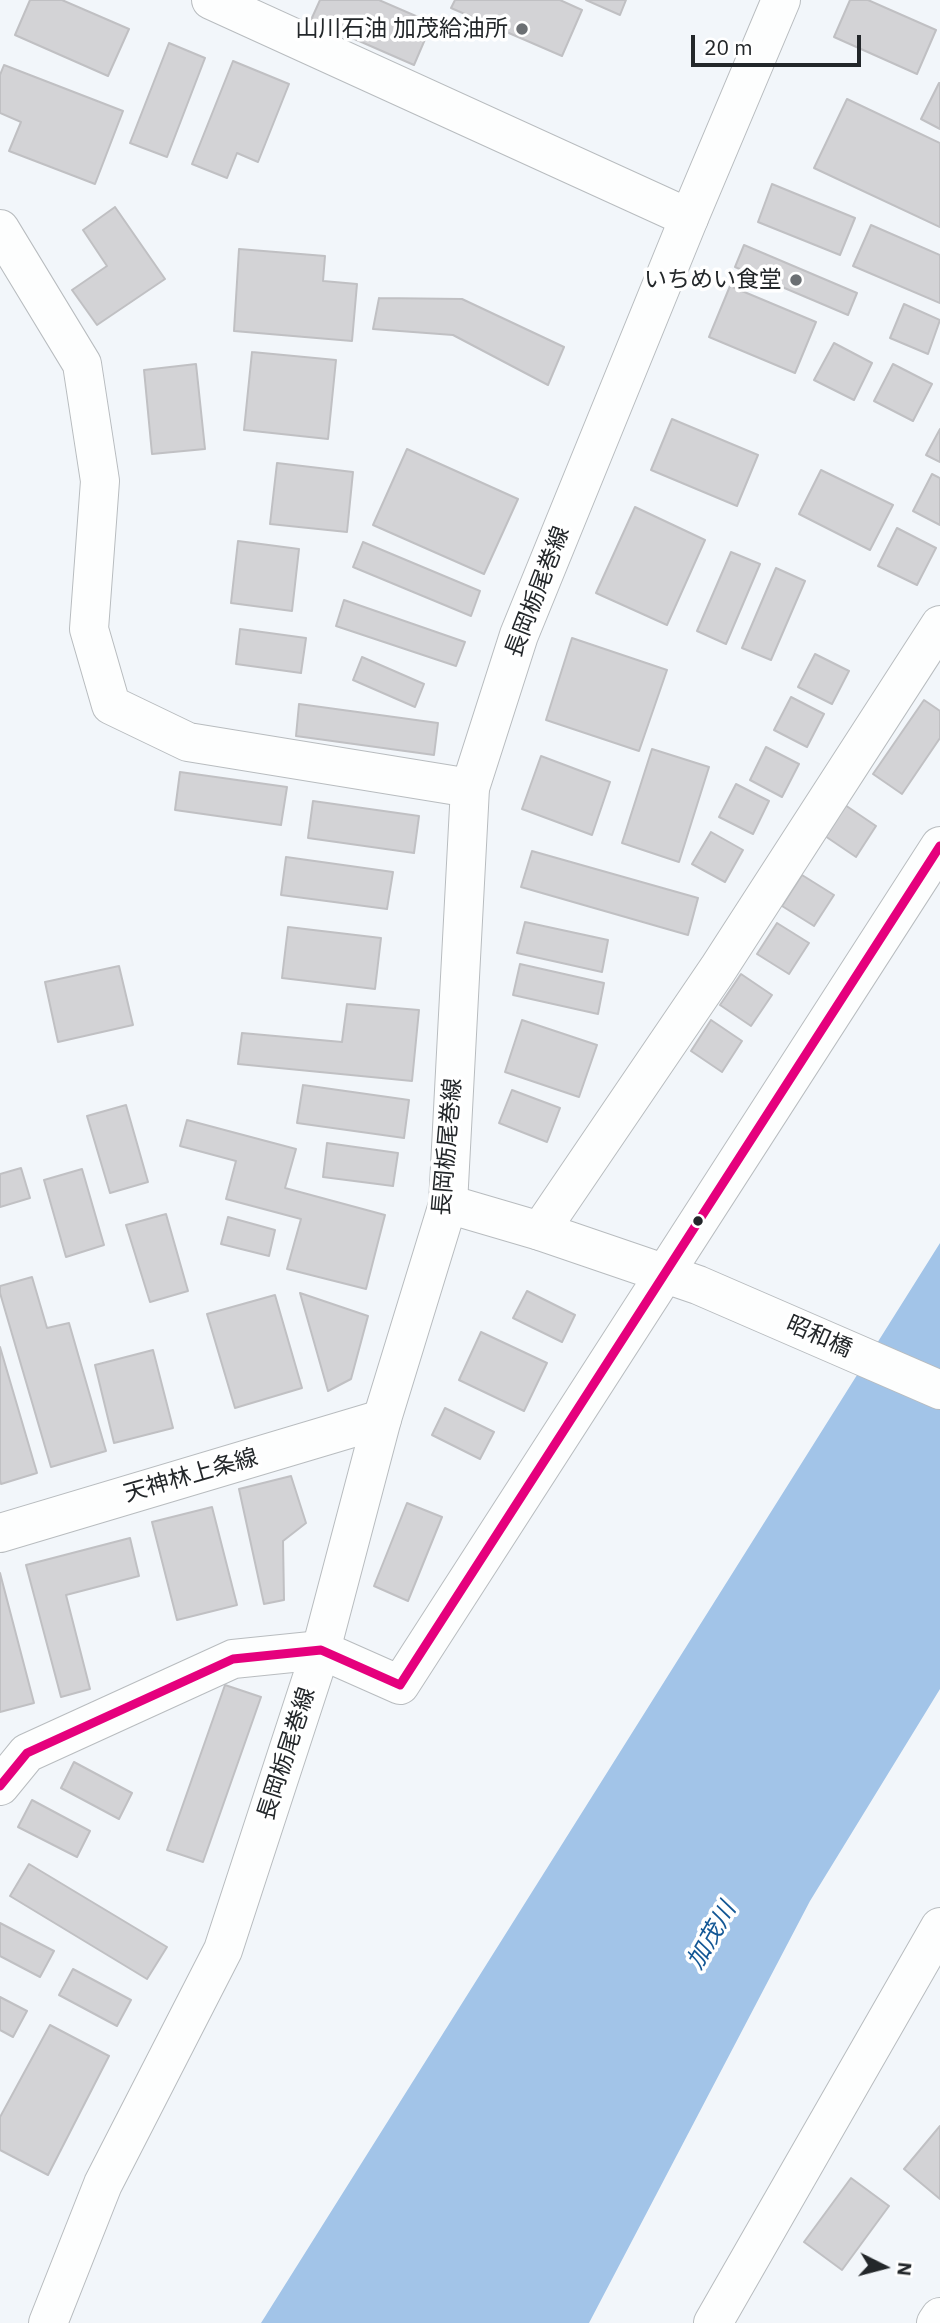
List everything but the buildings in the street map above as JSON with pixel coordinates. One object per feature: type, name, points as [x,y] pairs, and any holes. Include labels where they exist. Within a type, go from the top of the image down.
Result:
[{"type":"street","points":[[211,0],[689,218]]},
{"type":"street","name":"長岡栃尾巻線","points":[[48,2323],[103,2184],[223,1950],[321,1650],[382,1419],[448,1204],[470,788],[519,635],[781,0]]},
{"type":"street","points":[[0,229],[82,364],[100,481],[89,629],[111,705],[188,742],[470,788]]},
{"type":"street","points":[[540,1231],[718,969],[940,625]]},
{"type":"street","points":[[0,1786],[27,1753],[233,1659],[321,1650],[400,1685],[682,1280],[940,846]]},
{"type":"street","name":"昭和橋","points":[[448,1204],[540,1231],[682,1280],[940,1390]]},
{"type":"street","name":"天神林上条線","points":[[0,1532],[382,1419]]},
{"type":"street","points":[[713,2323],[940,1927]]},
{"type":"street","points":[[936,2323],[940,2317]]},
{"type":"water","name":"加茂川","points":[[940,1243],[940,1689],[810,1901],[589,2323],[261,2323]]},
{"type":"transit line","points":[[0,1786],[27,1753],[233,1659],[321,1650],[400,1685],[940,846]]},
{"type":"place","name":"山川石油 加茂給油所","points":[[522,29]]},
{"type":"place","name":"いちめい食堂","points":[[796,280]]}]
